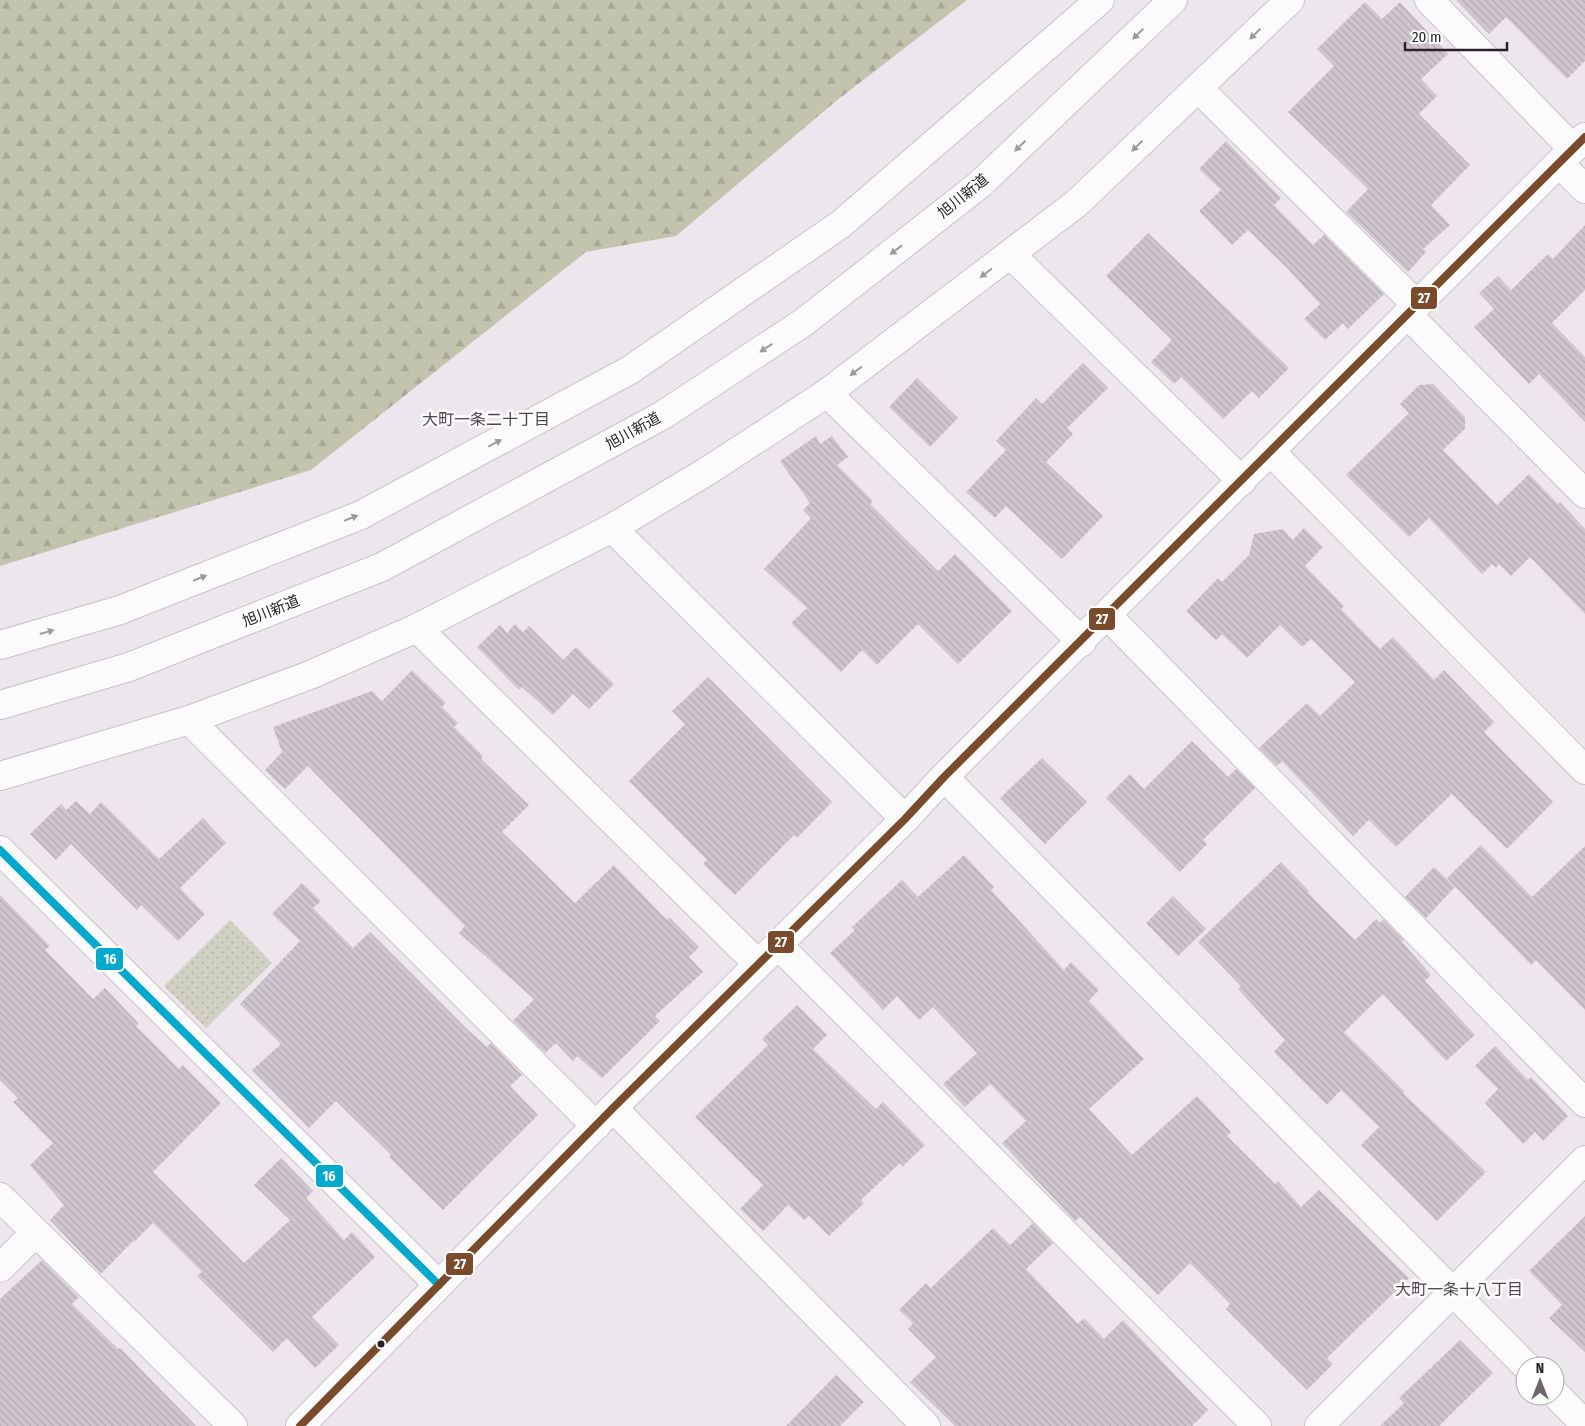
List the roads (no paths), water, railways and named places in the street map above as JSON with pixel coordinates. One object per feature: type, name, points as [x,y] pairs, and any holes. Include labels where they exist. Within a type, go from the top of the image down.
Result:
[{"type":"main road","points":[[0,645],[120,610],[361,514],[630,370],[841,224],[1100,0]]},
{"type":"main road","name":"旭川新道","points":[[0,705],[129,667],[382,567],[663,415],[804,322],[979,185],[1173,0]]},
{"type":"main road","points":[[0,776],[189,720],[310,675],[417,628],[612,528],[706,472],[827,393],[1077,203],[1290,0]]},
{"type":"main road","points":[[1428,0],[1572,149],[1585,189]]},
{"type":"main road","points":[[1198,88],[1412,310],[1585,494]]},
{"type":"main road","points":[[300,1426],[604,1117],[905,819],[944,777],[1082,642],[1572,149]]},
{"type":"main road","points":[[1010,254],[1242,481]]},
{"type":"main road","points":[[827,393],[1082,642]]},
{"type":"main road","points":[[1270,451],[1585,770]]},
{"type":"main road","points":[[612,528],[905,819]]},
{"type":"main road","points":[[1107,615],[1585,1103]]},
{"type":"main road","points":[[417,628],[758,964]]},
{"type":"main road","points":[[189,720],[924,1425]]},
{"type":"main road","points":[[944,777],[1516,1356]]},
{"type":"main road","points":[[0,850],[439,1285]]},
{"type":"main road","points":[[778,945],[1257,1426]]},
{"type":"main road","points":[[1319,1426],[1585,1160]]},
{"type":"main road","points":[[0,1197],[233,1426]]},
{"type":"main road","points":[[0,1268],[35,1233]]},
{"type":"main road","points":[[1565,1404],[1585,1424]]},
{"type":"district","name":"大町一条二十丁目","points":[[486,419]]},
{"type":"district","name":"大町一条十八丁目","points":[[1459,1289]]}]
